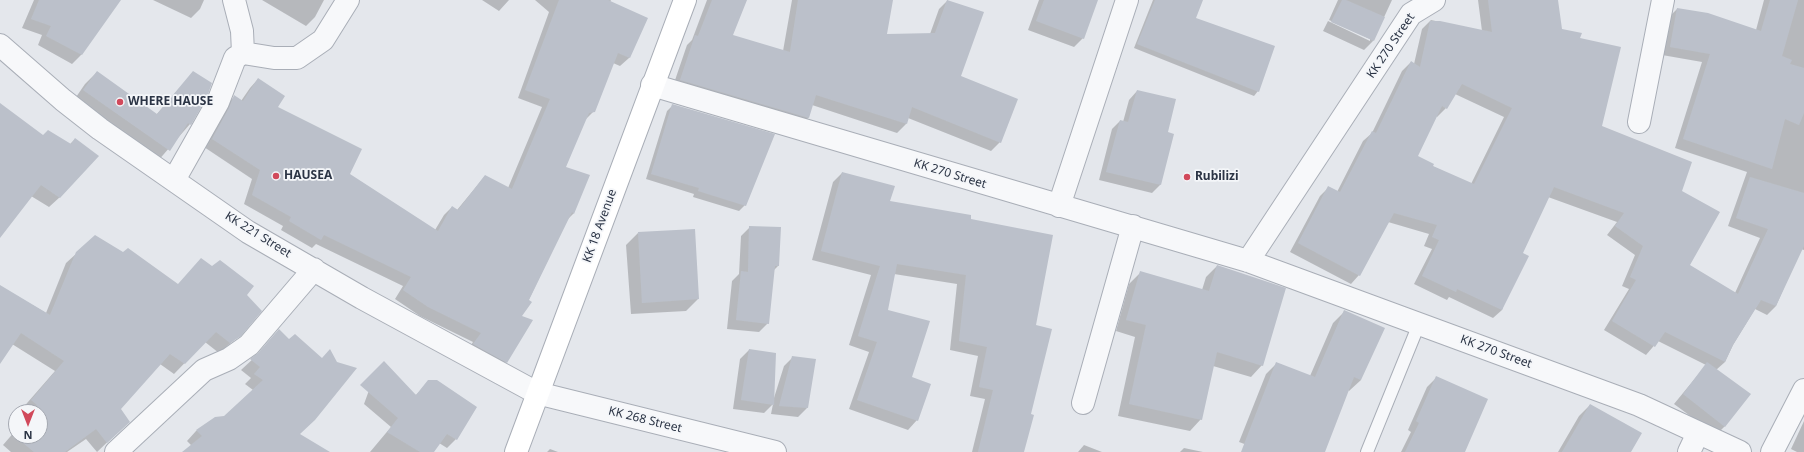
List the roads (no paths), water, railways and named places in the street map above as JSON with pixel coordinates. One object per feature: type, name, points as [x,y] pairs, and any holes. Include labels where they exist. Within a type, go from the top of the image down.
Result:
[{"type":"main road","name":"KK 18 Avenue","points":[[516,452],[685,0]]},
{"type":"street","points":[[234,0],[242,31],[244,53]]},
{"type":"street","points":[[174,180],[218,102],[235,58],[244,53],[274,58],[297,58],[323,40],[348,0]]},
{"type":"street","points":[[1059,206],[1127,0]]},
{"type":"street","name":"KK 270 Street","points":[[1248,261],[1413,6],[1434,0]]},
{"type":"street","points":[[1639,122],[1663,0]]},
{"type":"street","name":"KK 221 Street","points":[[0,45],[63,100],[100,129],[248,232],[362,298],[537,393]]},
{"type":"street","name":"KK 270 Street","points":[[652,85],[1248,261],[1639,406],[1693,443],[1740,452]]},
{"type":"street","points":[[1083,403],[1133,226]]},
{"type":"street","points":[[116,452],[204,370],[229,359],[249,345],[314,269]]},
{"type":"street","points":[[1772,452],[1804,390]]},
{"type":"street","name":"KK 268 Street","points":[[537,393],[752,450],[775,452]]},
{"type":"lane","points":[[1367,452],[1419,324]]},
{"type":"place","name":"WHERE HAUSE","points":[[120,102]]},
{"type":"place","name":"HAUSEA","points":[[276,176]]},
{"type":"place","name":"Rubilizi","points":[[1187,177]]}]
